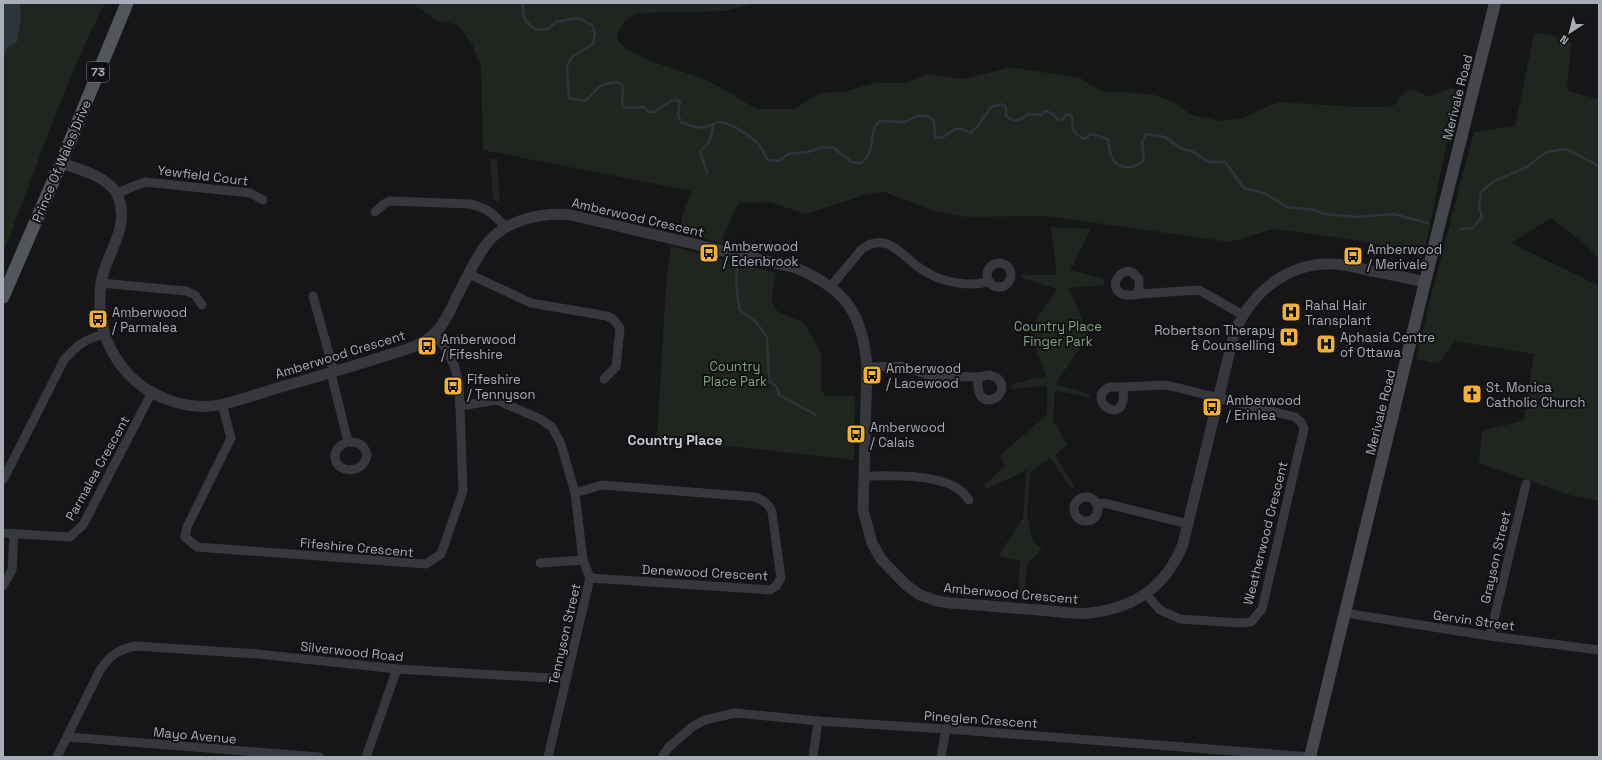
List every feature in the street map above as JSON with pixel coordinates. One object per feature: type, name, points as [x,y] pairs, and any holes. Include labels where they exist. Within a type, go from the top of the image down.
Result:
[{"type":"main road","name":"Prince Of Wales Drive","points":[[3,297],[61,163],[127,3]]},
{"type":"main road","name":"Merivale Road","points":[[1310,757],[1425,282],[1495,3]]},
{"type":"street","points":[[61,163],[94,175],[109,185],[117,193]]},
{"type":"street","name":"Yewfield Court","points":[[117,193],[145,182],[250,193],[263,200]]},
{"type":"street","name":"Amberwood Crescent","points":[[117,193],[122,210],[121,228],[101,283],[100,303],[101,322],[113,355],[124,370],[137,382],[152,392],[167,400],[201,406],[222,404],[332,373],[420,344],[434,334],[445,320],[479,255],[490,240],[506,228],[519,221],[536,216],[554,213],[571,214],[796,268],[818,277],[845,301],[855,315],[866,348],[867,367],[863,510],[872,543],[881,559],[893,573],[920,595],[937,601],[1089,613],[1124,606],[1146,594],[1155,588],[1176,560],[1188,524],[1234,338],[1243,315],[1265,288],[1278,278],[1295,270],[1330,264],[1345,265],[1425,282]]},
{"type":"street","points":[[375,212],[390,201],[470,204],[482,207],[497,218],[506,228]]},
{"type":"street","points":[[830,287],[862,249],[876,242],[884,242],[893,246],[925,272],[942,279],[952,282],[982,284],[989,282]]},
{"type":"street","points":[[469,274],[531,303],[607,316],[613,319],[620,328],[616,367],[604,380]]},
{"type":"street","points":[[101,283],[186,291],[195,295],[202,305]]},
{"type":"street","points":[[1139,294],[1199,290],[1243,315]]},
{"type":"street","points":[[313,296],[348,442]]},
{"type":"street","points":[[3,480],[64,360],[76,347],[90,338],[105,334]]},
{"type":"street","name":"Fifeshire Crescent","points":[[222,404],[231,438],[187,527],[185,537],[197,547],[419,565],[426,564],[441,554],[463,491],[459,383],[454,365],[446,349],[434,334]]},
{"type":"street","points":[[867,367],[902,366],[931,376],[978,377]]},
{"type":"street","points":[[1123,387],[1165,385],[1218,398]]},
{"type":"street","name":"Parmalea Crescent","points":[[3,533],[70,537],[83,525],[152,392]]},
{"type":"street","name":"Weatherwood Crescent","points":[[1146,594],[1160,610],[1180,619],[1239,623],[1251,622],[1262,609],[1304,429],[1301,422],[1295,417],[1218,398]]},
{"type":"street","name":"Tennyson Street","points":[[460,406],[497,400],[540,419],[552,427],[561,444],[575,494],[583,560],[590,578],[548,757]]},
{"type":"street","points":[[864,476],[923,477],[954,487],[961,491],[969,500]]},
{"type":"street","name":"Grayson Street","points":[[1490,636],[1526,484]]},
{"type":"street","name":"Denewood Crescent","points":[[575,494],[602,485],[755,497],[770,506],[772,512],[781,578],[776,586],[770,590],[590,578]]},
{"type":"street","points":[[1096,504],[1104,503],[1188,524]]},
{"type":"street","points":[[3,586],[12,570],[14,534]]},
{"type":"street","points":[[540,563],[583,560]]},
{"type":"street","name":"Gervin Street","points":[[1345,613],[1490,636],[1599,650]]},
{"type":"street","name":"Silverwood Road","points":[[68,737],[100,670],[110,658],[121,649],[135,646],[258,654],[397,669],[566,679]]},
{"type":"street","points":[[366,757],[397,669]]},
{"type":"street","name":"Pineglen Crescent","points":[[662,757],[669,747],[692,727],[705,720],[735,713],[818,721],[946,729],[1313,757]]},
{"type":"street","points":[[813,757],[818,721]]},
{"type":"street","points":[[941,757],[946,729]]},
{"type":"street","points":[[58,757],[68,737]]},
{"type":"street","name":"Mayo Avenue","points":[[68,737],[320,757]]},
{"type":"green space","points":[[20,3],[105,3],[63,95],[3,253],[3,57],[21,19]]},
{"type":"green space","points":[[414,3],[756,3],[726,11],[637,13],[625,21],[617,34],[618,41],[630,51],[650,61],[707,80],[757,109],[794,109],[820,93],[843,92],[875,83],[906,83],[927,74],[964,79],[1010,67],[1080,78],[1100,91],[1151,94],[1173,102],[1192,115],[1220,121],[1243,118],[1278,102],[1358,107],[1387,107],[1394,105],[1405,92],[1411,89],[1430,97],[1451,88],[1458,90],[1423,258],[1357,240],[1274,229],[1230,242],[1046,216],[967,217],[935,211],[884,192],[868,194],[806,214],[770,202],[739,203],[723,236],[723,244],[688,234],[681,220],[691,191],[483,150],[481,66],[472,44],[458,25],[436,20]]},
{"type":"green space","points":[[1534,33],[1551,35],[1571,42],[1567,91],[1599,99],[1599,258],[1583,243],[1551,218],[1511,243],[1599,286],[1599,501],[1569,495],[1479,463],[1482,431],[1524,420],[1534,354],[1455,341],[1441,361],[1433,363],[1416,359],[1474,132],[1515,126]]},
{"type":"green space","points":[[490,159],[497,159],[500,204],[493,199]]},
{"type":"green space","name":"Country Place Finger Park","points":[[1051,227],[1091,229],[1070,270],[1104,279],[1104,285],[1069,288],[1089,335],[1055,384],[1090,394],[1089,398],[1055,390],[1053,420],[1067,445],[1055,455],[1075,488],[1072,489],[1050,458],[1030,473],[1027,514],[1033,542],[1042,549],[1027,564],[1024,596],[1018,596],[1020,561],[998,556],[1023,518],[1027,470],[987,489],[983,486],[1005,466],[1000,456],[1047,414],[1047,386],[1011,389],[1012,384],[1046,376],[1029,330],[1057,289],[1022,278],[1022,275],[1057,275]]},
{"type":"green space","name":"Country Place Park","points":[[671,246],[776,273],[771,300],[777,311],[803,322],[821,352],[821,390],[826,396],[855,396],[854,460],[657,438],[666,285]]},
{"type":"shaded area","points":[[3,3],[20,3],[21,19],[17,42],[8,47],[3,57]]},
{"type":"waterway","points":[[523,3],[525,19],[536,30],[548,29],[556,22],[577,18],[592,25],[595,34],[593,44],[572,57],[567,67],[569,98],[586,101],[596,89],[602,85],[618,82],[623,86],[622,105],[626,108],[644,107],[648,112],[654,112],[670,102],[676,100],[680,101],[678,115],[681,122],[700,127],[706,127],[720,122],[731,125],[755,141],[762,149],[768,160],[779,161],[788,154],[808,152],[822,147],[834,148],[852,162],[861,163],[870,151],[873,131],[875,126],[880,121],[905,122],[917,116],[928,116],[934,121],[935,138],[943,137],[955,129],[962,129],[970,133],[977,127],[991,107],[1001,104],[1006,107],[1006,116],[1012,120],[1020,120],[1028,114],[1041,115],[1043,112],[1047,111],[1054,115],[1058,120],[1062,120],[1067,114],[1072,116],[1073,127],[1077,135],[1085,139],[1091,134],[1108,139],[1112,158],[1123,167],[1132,167],[1144,160],[1142,143],[1146,134],[1165,137],[1180,148],[1193,152],[1209,162],[1225,162],[1244,188],[1266,194],[1287,207],[1314,210],[1324,214],[1358,217],[1393,214],[1428,223]]},
{"type":"waterway","points":[[707,173],[700,151],[707,145],[710,139],[713,124]]},
{"type":"waterway","points":[[1461,229],[1473,228],[1482,217],[1479,206],[1481,192],[1494,181],[1527,167],[1546,152],[1566,149],[1599,166]]},
{"type":"waterway","points":[[737,269],[736,279],[740,310],[756,322],[767,337],[769,381],[777,387],[779,395],[816,415]]},
{"type":"place","name":"Amberwood / Edenbrook","points":[[709,253]]},
{"type":"place","name":"Amberwood / Merivale","points":[[1353,256]]},
{"type":"place","name":"Rahal Hair Transplant","points":[[1291,312]]},
{"type":"place","name":"Amberwood / Parmalea","points":[[98,319]]},
{"type":"place","name":"Robertson Therapy & Counselling","points":[[1289,337]]},
{"type":"place","name":"Aphasia Centre of Ottawa","points":[[1326,344]]},
{"type":"place","name":"Amberwood / Fifeshire","points":[[427,346]]},
{"type":"place","name":"Amberwood / Lacewood","points":[[872,375]]},
{"type":"place","name":"Fifeshire / Tennyson","points":[[453,386]]},
{"type":"place","name":"St. Monica Catholic Church","points":[[1472,394]]},
{"type":"place","name":"Amberwood / Erinlea","points":[[1212,407]]},
{"type":"place","name":"Amberwood / Calais","points":[[856,434]]},
{"type":"district","name":"Country Place","points":[[675,440]]}]
